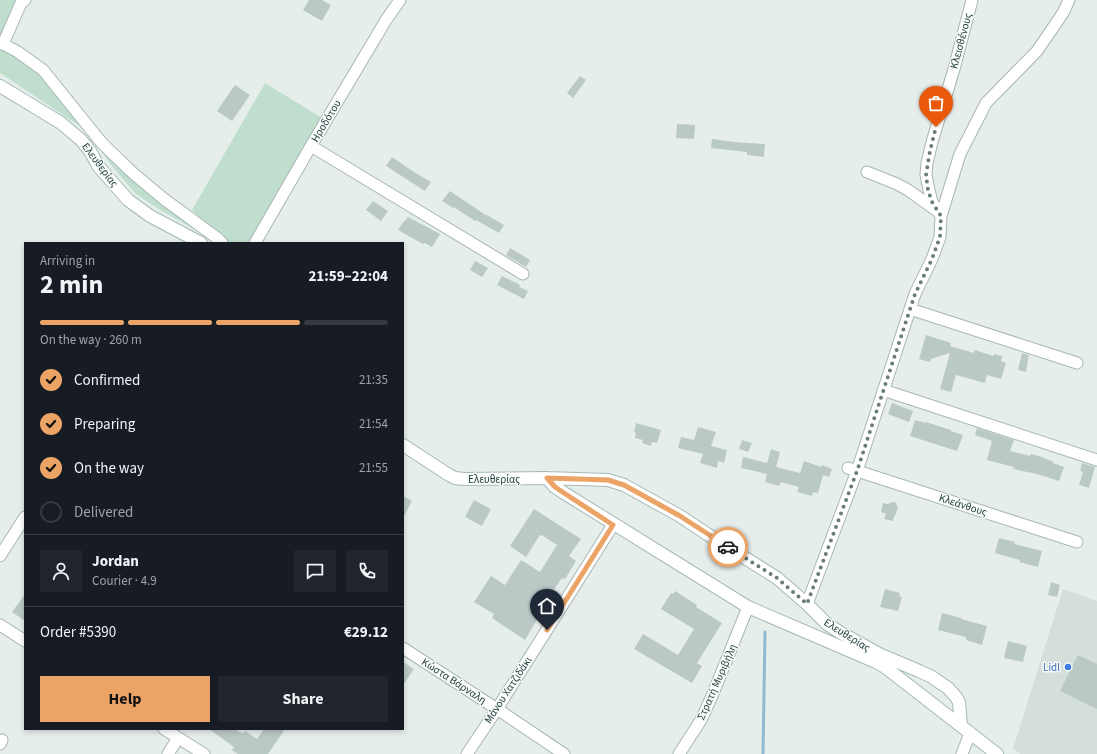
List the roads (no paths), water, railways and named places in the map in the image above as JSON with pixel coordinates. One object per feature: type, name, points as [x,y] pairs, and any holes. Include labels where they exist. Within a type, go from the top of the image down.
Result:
[{"type":"street","points":[[25,0],[21,3],[1,44],[18,52],[43,70],[106,147],[134,174],[221,242]]},
{"type":"street","name":"Ηροδότου","points":[[256,242],[386,20],[400,0]]},
{"type":"street","name":"Κλεισθένους","points":[[940,214],[932,202],[928,190],[926,175],[927,163],[972,0]]},
{"type":"street","points":[[807,604],[852,470],[883,390],[915,294],[932,259],[940,237],[940,214],[960,154],[986,103],[1037,51],[1070,0]]},
{"type":"street","name":"Ελευθερίας","points":[[0,86],[61,123],[81,140],[90,151],[99,167],[128,200],[150,216],[199,242]]},
{"type":"street","points":[[311,146],[523,274]]},
{"type":"street","points":[[867,172],[908,190],[940,214]]},
{"type":"street","points":[[910,309],[1077,363]]},
{"type":"street","points":[[883,390],[1097,460]]},
{"type":"street","name":"Ελευθερίας","points":[[404,446],[455,478],[471,480],[547,478],[608,480],[624,485],[680,516],[763,568],[782,582],[827,624],[841,633],[879,654],[932,677],[948,688],[956,696],[959,702],[966,729]]},
{"type":"street","name":"Κλεάνθους","points":[[852,470],[1077,542]]},
{"type":"street","name":"Ελευθερίας","points":[[547,478],[555,487],[613,525],[748,607],[885,667],[997,754]]},
{"type":"street","points":[[0,556],[24,519]]},
{"type":"street","name":"Μάνου Χατζιδάκι","points":[[467,754],[613,525]]},
{"type":"street","name":"Στρατή Μυριβήλη","points":[[679,754],[701,720],[748,607]]},
{"type":"street","points":[[0,625],[24,640]]},
{"type":"street","name":"Κώστα Βάρναλη","points":[[404,649],[564,754]]},
{"type":"street","points":[[962,754],[966,729]]},
{"type":"street","points":[[166,730],[204,754]]},
{"type":"street","points":[[168,754],[178,738]]},
{"type":"waterway","points":[[763,754],[765,632]]},
{"type":"place","name":"Lidl","points":[[1068,667]]}]
